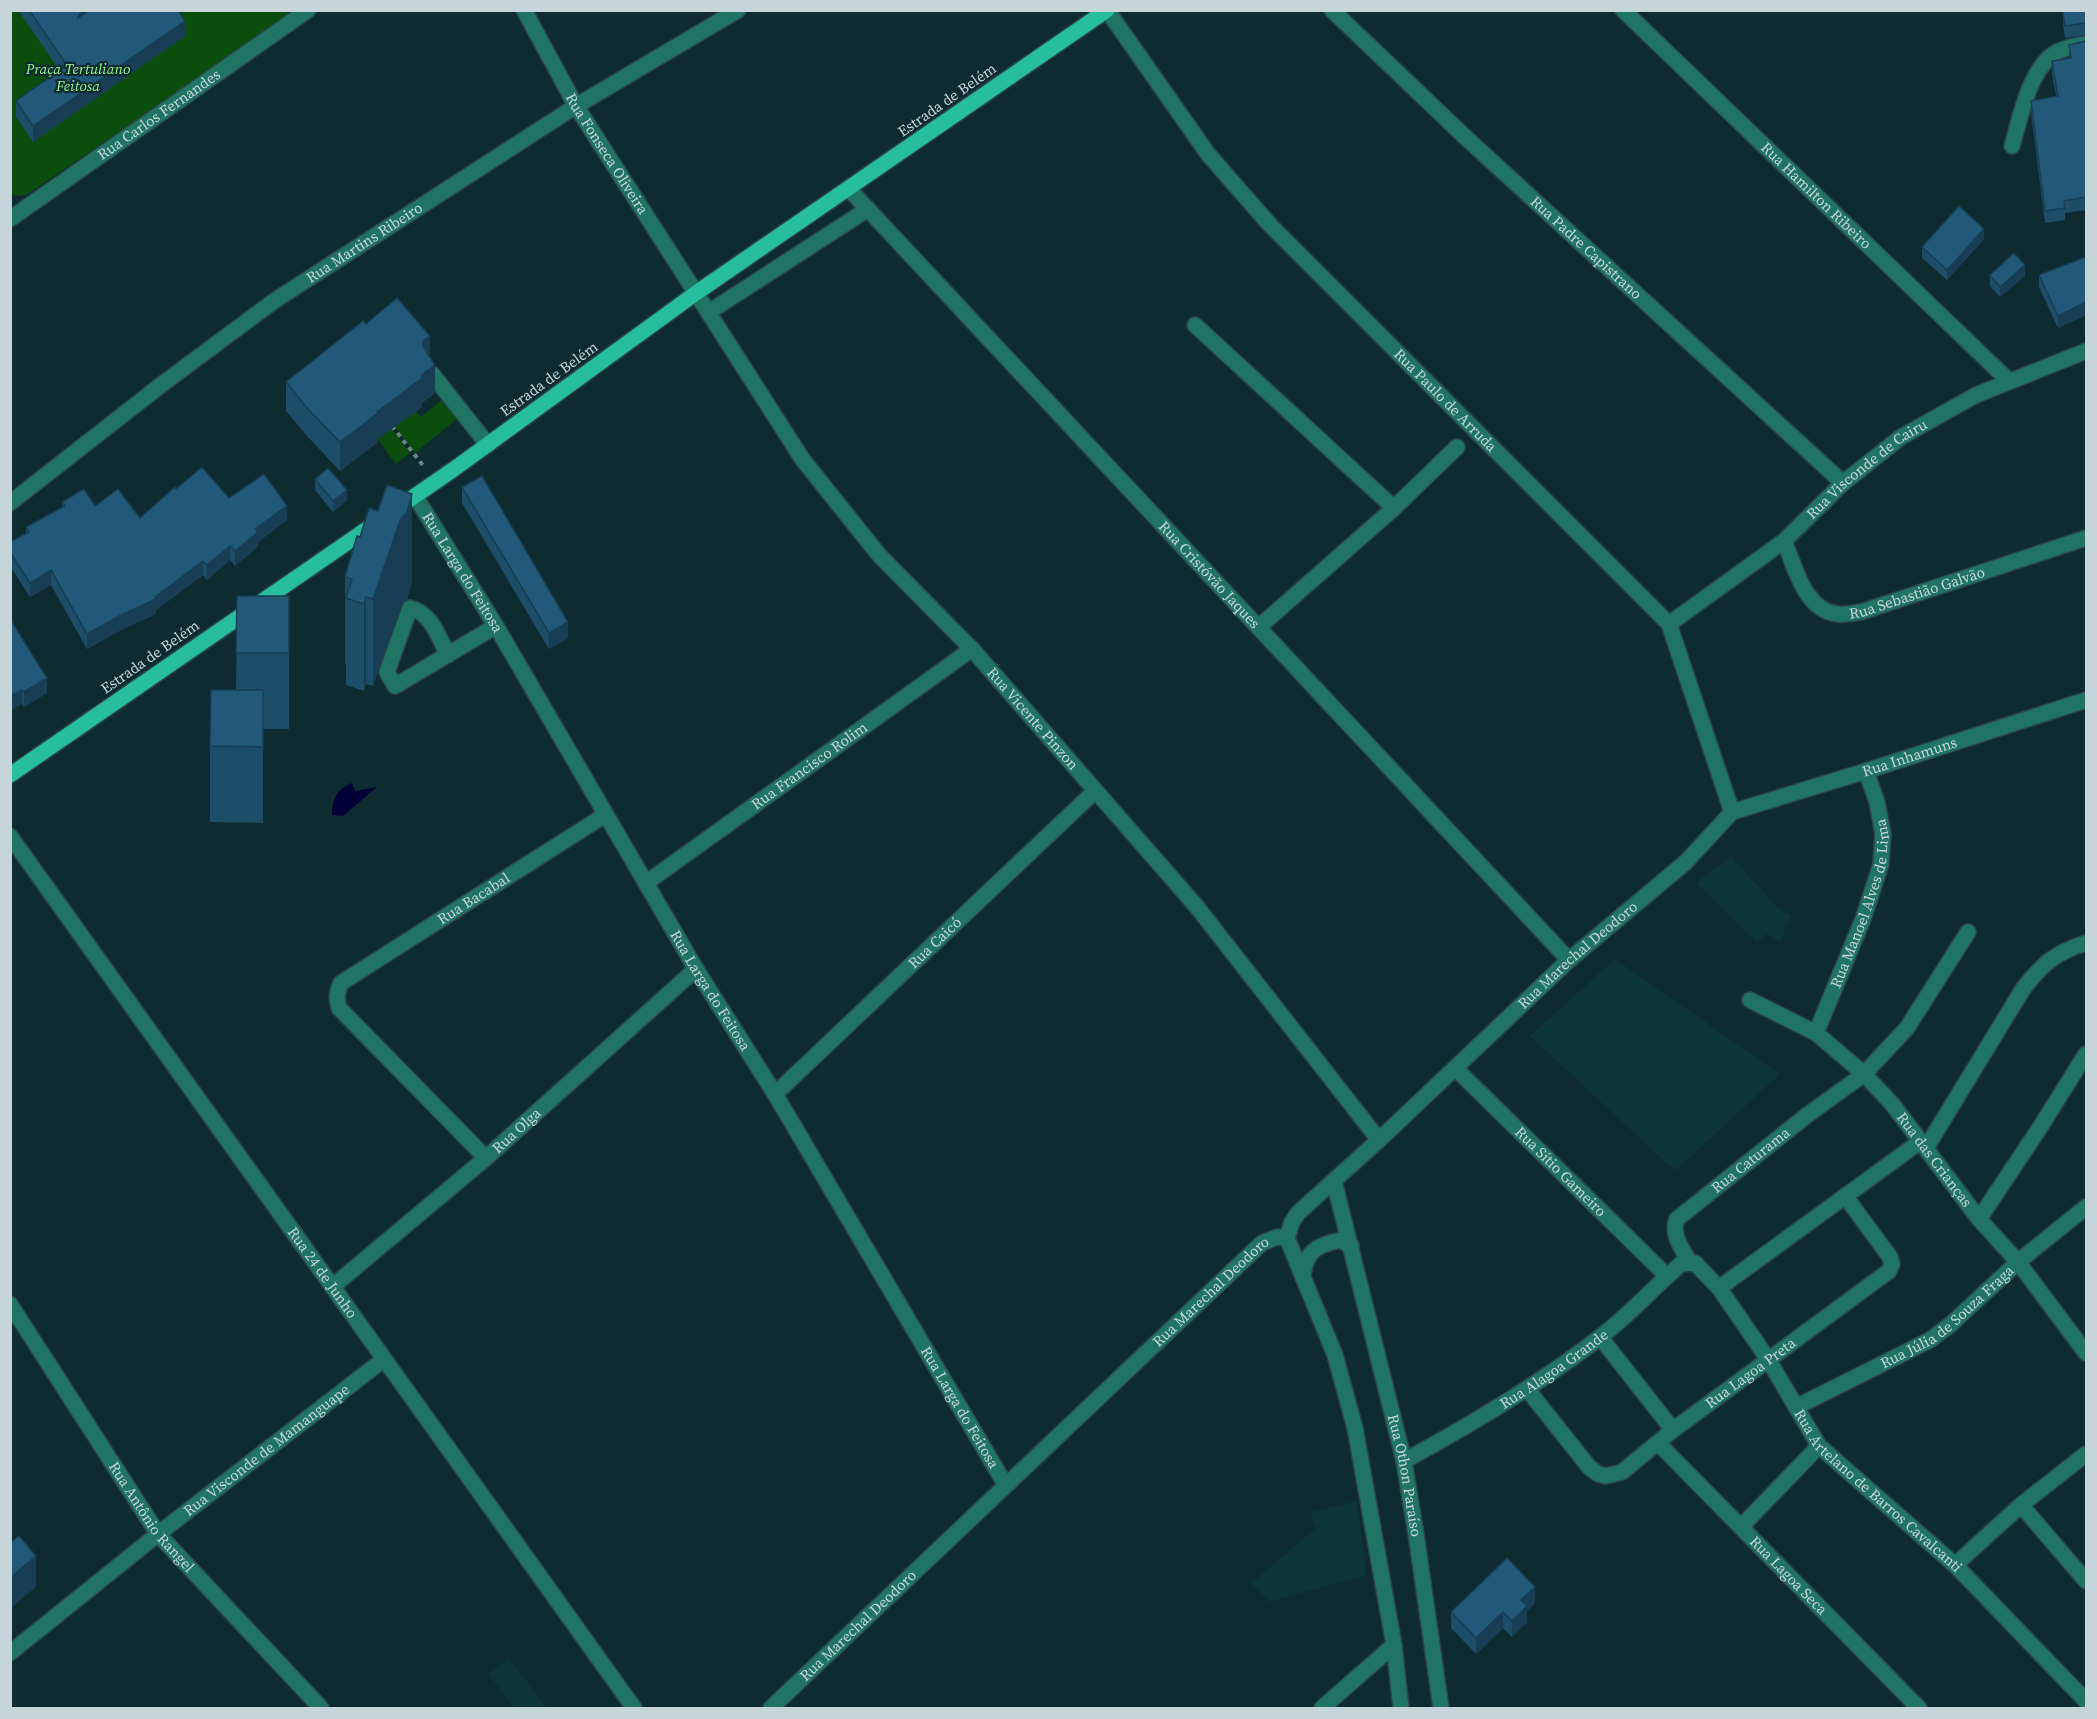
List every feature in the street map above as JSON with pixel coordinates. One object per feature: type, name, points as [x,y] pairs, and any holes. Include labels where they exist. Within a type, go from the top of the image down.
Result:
[{"type":"main road","name":"Estrada de Belém","points":[[10,775],[488,445],[696,293],[1107,10]]},
{"type":"street","name":"Rua Carlos Fernandes","points":[[11,218],[308,10]]},
{"type":"street","name":"Rua Fonseca Oliveira","points":[[524,10],[576,106],[696,293]]},
{"type":"street","name":"Rua Martins Ribeiro","points":[[10,503],[274,301],[576,106],[738,10]]},
{"type":"street","name":"Rua Paulo de Arruda","points":[[1107,10],[1208,154],[1271,226],[1669,624],[1732,812]]},
{"type":"street","name":"Rua Padre Capistrano","points":[[1332,10],[1463,135],[1843,483]]},
{"type":"street","name":"Rua Hamilton Ribeiro","points":[[1623,10],[2009,381]]},
{"type":"street","points":[[2012,146],[2027,94],[2041,68],[2052,55],[2072,46],[2086,44]]},
{"type":"street","name":"Rua Cristóvão Jaques","points":[[849,189],[1569,960]]},
{"type":"street","points":[[709,312],[868,209]]},
{"type":"street","name":"Rua Vicente Pinzon","points":[[696,293],[810,469],[879,555],[972,649],[1197,908],[1379,1140]]},
{"type":"street","points":[[1195,326],[1394,508]]},
{"type":"street","name":"Rua Visconde de Cairu","points":[[1669,624],[1784,541],[1843,483],[1901,437],[1948,409],[2009,381],[2086,351]]},
{"type":"street","points":[[432,374],[488,445]]},
{"type":"street","points":[[1259,627],[1394,508],[1457,447]]},
{"type":"street","name":"Rua Larga do Feitosa","points":[[415,496],[496,626],[696,969],[775,1094],[1005,1484]]},
{"type":"street","name":"Rua Sebastião Galvão","points":[[1784,541],[1809,598],[1820,608],[1836,614],[1861,612],[2086,538]]},
{"type":"street","points":[[448,655],[427,617],[422,612],[410,608],[387,672],[395,686],[448,655],[496,626]]},
{"type":"street","name":"Rua Francisco Rolim","points":[[646,883],[972,649]]},
{"type":"street","name":"Rua Inhamuns","points":[[1732,812],[2086,700]]},
{"type":"street","name":"Rua Manoel Alves de Lima","points":[[1816,1033],[1863,919],[1881,864],[1883,834],[1877,802],[1866,771]]},
{"type":"street","name":"Rua Caicó","points":[[775,1094],[1095,791]]},
{"type":"street","name":"Rua Marechal Deodoro","points":[[771,1708],[1262,1243],[1277,1237],[1287,1238],[1292,1222],[1298,1213],[1379,1140],[1569,960],[1686,862],[1732,812]]},
{"type":"street","name":"Rua Bacabal","points":[[486,1158],[339,1008],[337,999],[341,983],[605,815]]},
{"type":"street","name":"Rua 24 de Junho","points":[[10,836],[634,1708]]},
{"type":"street","name":"Rua Caturama","points":[[1690,1263],[1675,1234],[1674,1226],[1677,1219],[1806,1116],[1864,1074],[1907,1028],[1968,932]]},
{"type":"street","points":[[1719,1288],[1845,1196],[1924,1145],[2035,973],[2049,959],[2086,943]]},
{"type":"street","name":"Rua Olga","points":[[332,1287],[486,1158],[696,969]]},
{"type":"street","name":"Rua das Crianças","points":[[1750,1000],[1816,1033],[1864,1074],[1893,1105],[1978,1219],[2018,1262],[2086,1353]]},
{"type":"street","points":[[1978,1219],[2086,1054]]},
{"type":"street","name":"Rua Sítio Gameiro","points":[[1455,1068],[1667,1276]]},
{"type":"street","name":"Rua Othon Paraíso","points":[[1334,1181],[1404,1461],[1441,1708]]},
{"type":"street","name":"Rua Lagoa Preta","points":[[1527,1389],[1589,1467],[1598,1474],[1606,1476],[1622,1472],[1673,1430],[1889,1271],[1892,1264],[1890,1257],[1845,1196]]},
{"type":"street","name":"Rua Júlia de Souza Fraga","points":[[1796,1407],[1930,1340],[1950,1325],[2018,1262],[2086,1207]]},
{"type":"street","points":[[1287,1238],[1335,1356],[1355,1428],[1394,1646],[1401,1708]]},
{"type":"street","points":[[1303,1277],[1308,1258],[1319,1246],[1341,1240],[1352,1246]]},
{"type":"street","name":"Rua Alagoa Grande","points":[[1404,1461],[1465,1428],[1527,1389],[1600,1337],[1681,1264],[1690,1263]]},
{"type":"street","name":"Rua Artelano de Barros Cavalcanti","points":[[1690,1263],[1699,1265],[1719,1288],[1768,1359],[1819,1446],[1955,1565],[2086,1701]]},
{"type":"street","name":"Rua Antônio Rangel","points":[[10,1304],[158,1534],[321,1708]]},
{"type":"street","points":[[1600,1337],[1673,1430]]},
{"type":"street","name":"Rua Visconde de Mamanguape","points":[[10,1653],[158,1534],[383,1360]]},
{"type":"street","name":"Rua Lagoa Seca","points":[[1658,1443],[1919,1708]]},
{"type":"street","points":[[1741,1527],[1819,1446]]},
{"type":"street","points":[[1955,1565],[2021,1505],[2086,1454]]},
{"type":"street","points":[[2021,1505],[2086,1581]]},
{"type":"street","points":[[1322,1708],[1394,1646]]},
{"type":"path","points":[[392,426],[435,482]]},
{"type":"shaded area","points":[[352,783],[355,791],[377,787],[343,816],[332,815],[336,795]]},
{"type":"shaded area","points":[[1731,856],[1779,909],[1791,915],[1781,941],[1766,934],[1757,942],[1696,883]]},
{"type":"shaded area","points":[[1615,959],[1780,1074],[1675,1171],[1530,1036]]},
{"type":"shaded area","points":[[1357,1501],[1367,1575],[1269,1602],[1251,1583],[1316,1528],[1310,1512]]},
{"type":"shaded area","points":[[509,1658],[547,1708],[515,1708],[488,1674]]},
{"type":"green space","name":"Praça Tertuliano Feitosa","points":[[10,11],[297,11],[26,195],[15,196],[10,192]]},
{"type":"green space","points":[[443,399],[459,417],[415,453],[395,426],[414,409],[421,417]]},
{"type":"green space","points":[[392,429],[410,453],[396,464],[377,438],[379,439]]},
{"type":"building","points":[[29,10],[82,10],[77,19],[89,10],[178,10],[185,21],[33,126],[16,101],[67,65]]},
{"type":"building","points":[[2086,10],[2086,23],[2065,26],[2063,12]]},
{"type":"building","points":[[2086,41],[2086,197],[2064,201],[2065,208],[2045,211],[2031,101],[2058,96],[2052,61],[2071,58],[2069,45]]},
{"type":"building","points":[[1959,206],[1984,229],[1947,270],[1922,247]]},
{"type":"building","points":[[2014,253],[2025,265],[2000,287],[1990,275]]},
{"type":"building","points":[[2086,257],[2086,302],[2058,316],[2039,275]]},
{"type":"building","points":[[397,298],[430,336],[423,341],[423,347],[435,365],[421,375],[422,378],[340,442],[286,382],[363,321],[366,324]]},
{"type":"building","points":[[202,467],[229,498],[264,474],[287,506],[255,529],[258,532],[235,551],[230,546],[207,565],[203,561],[155,597],[156,599],[87,634],[51,570],[30,583],[10,552],[10,542],[29,532],[26,527],[65,506],[62,502],[84,489],[95,506],[118,489],[140,518]]},
{"type":"building","points":[[328,468],[347,490],[333,501],[315,479]]},
{"type":"building","points":[[482,476],[568,622],[549,633],[462,487]]},
{"type":"building","points":[[387,485],[412,494],[407,512],[401,518],[373,599],[366,597],[364,604],[346,598],[352,579],[345,577],[357,536],[360,537],[369,508],[378,511]]},
{"type":"building","points":[[237,596],[289,596],[289,653],[236,653]]},
{"type":"building","points":[[10,619],[47,678],[24,692],[22,690],[10,696]]},
{"type":"building","points":[[211,690],[263,690],[263,747],[210,746]]},
{"type":"building","points":[[19,1536],[36,1556],[10,1578],[10,1543]]},
{"type":"building","points":[[1507,1558],[1535,1587],[1521,1600],[1527,1606],[1512,1621],[1503,1612],[1476,1638],[1451,1612]]}]
